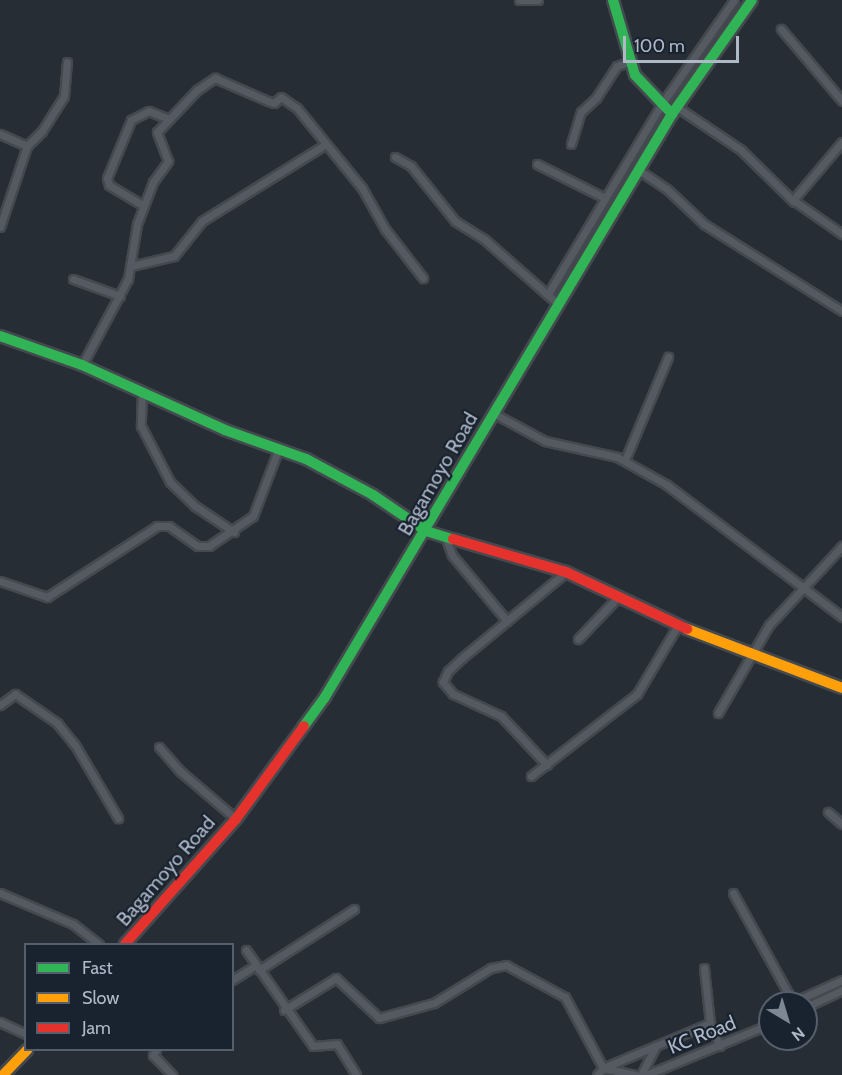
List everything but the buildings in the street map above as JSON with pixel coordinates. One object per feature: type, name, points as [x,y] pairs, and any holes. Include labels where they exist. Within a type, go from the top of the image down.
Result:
[{"type":"main road","points":[[613,0],[635,75],[661,105],[675,110]]},
{"type":"main road","name":"Bagamoyo Road","points":[[127,943],[236,819],[325,697],[675,110],[752,0]]},
{"type":"main road","points":[[0,336],[82,365],[225,430],[279,448],[354,483],[426,531],[566,572],[678,625],[840,684]]},
{"type":"main road","points":[[3,1075],[26,1051]]},
{"type":"street","points":[[519,0],[538,0]]},
{"type":"street","points":[[548,294],[603,197],[661,105],[734,0]]},
{"type":"street","points":[[781,29],[842,101]]},
{"type":"street","points":[[696,54],[708,62]]},
{"type":"street","points":[[571,144],[581,111],[596,98],[617,66],[631,61]]},
{"type":"street","points":[[0,227],[27,146],[42,131],[64,96],[67,62]]},
{"type":"street","points":[[82,365],[120,296],[131,266],[137,224],[153,182],[169,158],[156,137],[169,119],[208,81],[222,78],[268,101],[286,99],[362,188],[385,229],[423,278]]},
{"type":"street","points":[[675,110],[741,150],[794,201],[842,234]]},
{"type":"street","points":[[144,206],[109,185],[107,178],[131,120],[148,111],[169,119]]},
{"type":"street","points":[[0,134],[27,146]]},
{"type":"street","points":[[794,201],[842,142]]},
{"type":"street","points":[[131,266],[174,256],[202,221],[326,144]]},
{"type":"street","points":[[394,157],[411,166],[455,221],[484,239],[558,304]]},
{"type":"street","points":[[537,164],[603,197]]},
{"type":"street","points":[[640,171],[667,189],[704,224],[842,311]]},
{"type":"street","points":[[73,279],[120,296]]},
{"type":"street","points":[[625,460],[668,357]]},
{"type":"street","points":[[142,392],[141,426],[170,482],[195,506],[234,532]]},
{"type":"street","points":[[493,413],[545,441],[598,450],[625,460],[692,500],[800,589],[842,617]]},
{"type":"street","points":[[0,581],[47,597],[139,534],[157,526],[169,526],[203,548],[234,532],[258,507],[279,448]]},
{"type":"street","points":[[445,536],[452,555],[507,621]]},
{"type":"street","points":[[718,713],[752,651],[800,589],[842,546]]},
{"type":"street","points":[[547,765],[501,716],[453,694],[443,682],[448,671],[566,572]]},
{"type":"street","points":[[578,639],[618,597]]},
{"type":"street","points":[[531,776],[637,694],[678,625]]},
{"type":"street","points":[[0,705],[15,694],[57,723],[75,745],[118,818]]},
{"type":"street","points":[[159,747],[180,771],[236,819]]},
{"type":"street","points":[[828,812],[842,824]]},
{"type":"street","points":[[0,893],[73,924],[97,943]]},
{"type":"street","points":[[733,893],[786,991]]},
{"type":"street","points":[[234,979],[257,968],[354,909]]},
{"type":"street","points":[[246,950],[284,1010],[313,1046],[337,1044],[356,1075]]},
{"type":"street","points":[[284,1010],[336,978],[379,1018],[434,1003],[491,968],[506,965],[565,997],[603,1068],[635,1075]]},
{"type":"street","points":[[704,968],[710,1023],[720,1046]]},
{"type":"street","points":[[818,991],[842,980]]},
{"type":"street","points":[[818,1001],[842,990]]},
{"type":"street","points":[[0,1022],[24,1033]]},
{"type":"street","points":[[597,1075],[603,1068],[710,1023]]},
{"type":"street","name":"KC Road","points":[[646,1075],[758,1028]]},
{"type":"street","points":[[641,1075],[656,1046]]},
{"type":"street","points":[[155,1051],[153,1055],[172,1075]]},
{"type":"traffic: fast","points":[[613,0],[635,75],[672,114]]},
{"type":"traffic: fast","points":[[304,726],[325,697],[672,114],[752,0]]},
{"type":"traffic: fast","points":[[0,336],[82,365],[225,430],[306,459],[373,495],[426,531],[453,539]]},
{"type":"traffic: slow","points":[[687,629],[842,688]]},
{"type":"traffic: slow","points":[[3,1075],[26,1051]]},
{"type":"traffic: jam","points":[[453,539],[566,572],[687,629]]},
{"type":"traffic: jam","points":[[126,943],[236,819],[304,726]]}]
